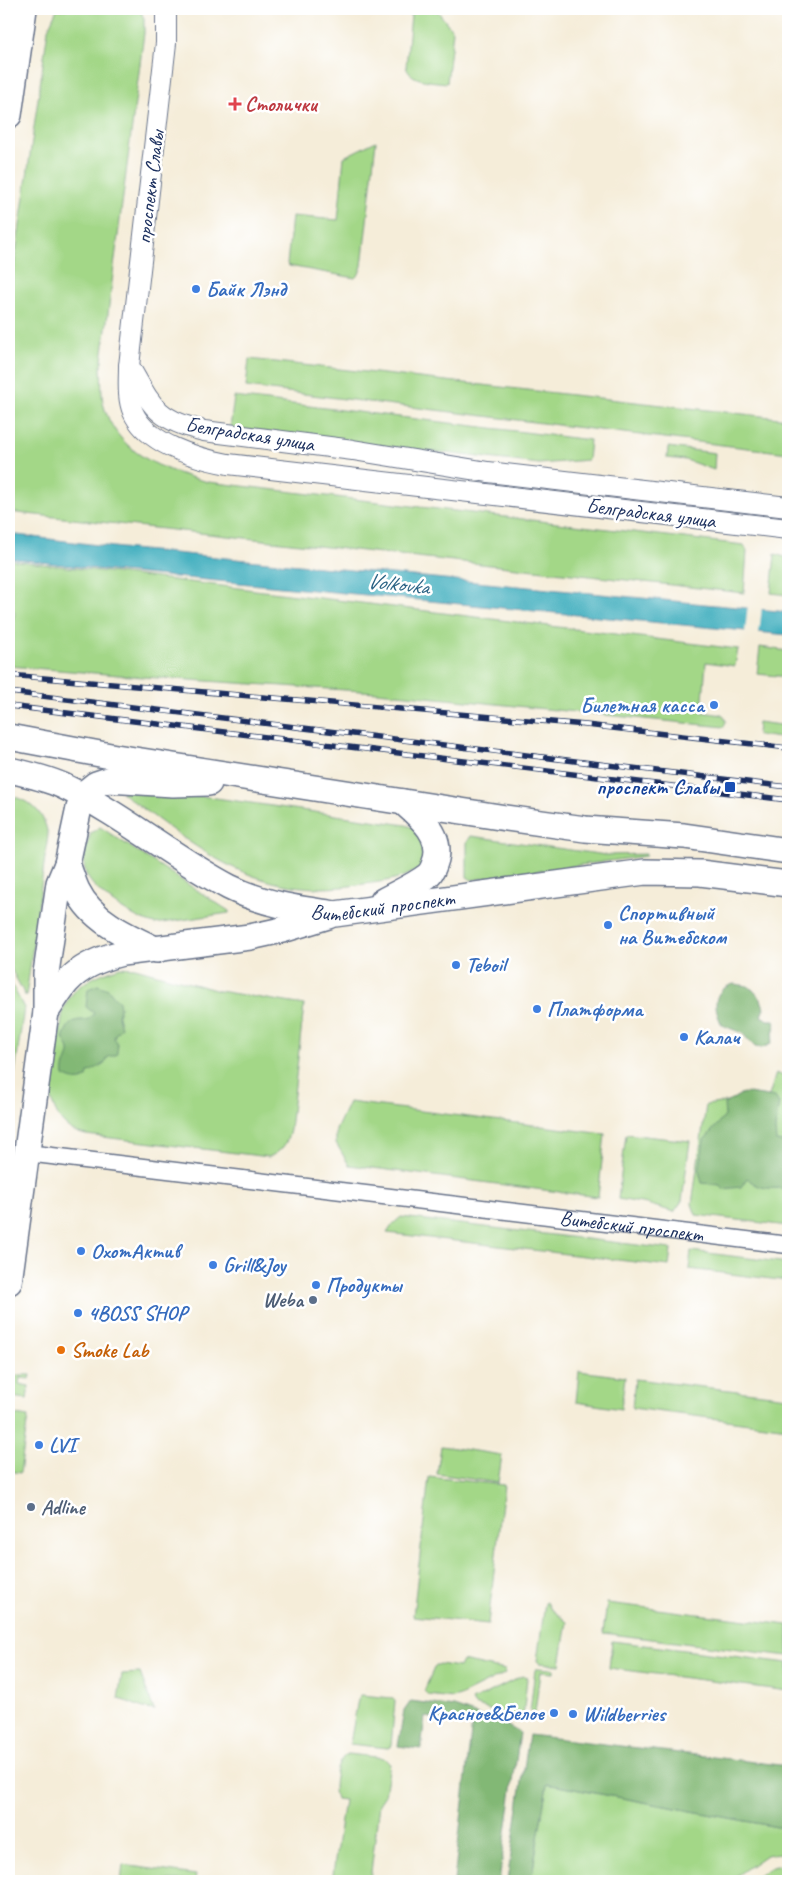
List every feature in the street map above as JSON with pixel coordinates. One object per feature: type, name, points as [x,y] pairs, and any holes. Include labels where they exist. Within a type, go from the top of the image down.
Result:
[{"type":"main road","points":[[9,115],[25,13]]},
{"type":"main road","points":[[11,737],[116,757],[585,829],[684,836],[788,851]]},
{"type":"main road","name":"Витебский проспект","points":[[9,770],[62,786],[83,797],[235,889],[273,904],[335,914],[645,872],[700,873],[788,884]]},
{"type":"main road","points":[[9,1282],[46,1012],[46,973],[59,883],[68,864],[79,808],[83,797],[90,788],[108,780],[173,784],[267,780]]},
{"type":"main road","points":[[367,909],[416,883],[428,875],[433,868],[436,857],[434,836],[422,819],[403,802]]},
{"type":"main road","points":[[68,864],[80,895],[98,917],[130,938],[156,950]]},
{"type":"main road","points":[[46,1012],[67,982],[94,962],[122,954],[250,937],[282,930],[335,914]]},
{"type":"street","name":"проспект Славы","points":[[129,366],[166,43],[166,9]]},
{"type":"street","name":"Белградская улица","points":[[129,366],[154,406],[168,419],[187,427],[204,431],[353,450],[488,472],[788,507]]},
{"type":"street","name":"Белградская улица","points":[[129,366],[128,392],[133,412],[144,428],[164,443],[211,461],[788,529]]},
{"type":"street","name":"Витебский проспект","points":[[27,1153],[788,1245]]},
{"type":"green space","points":[[57,9],[140,9],[144,19],[144,33],[101,368],[103,403],[109,421],[130,447],[158,465],[208,482],[744,545],[747,551],[744,593],[9,512],[9,302],[48,29]]},
{"type":"green space","points":[[354,9],[436,9],[453,31],[447,83],[417,78],[412,76],[406,67],[411,15]]},
{"type":"green space","points":[[376,141],[362,266],[359,274],[355,278],[289,266],[287,264],[292,216],[338,220],[344,157]]},
{"type":"green space","points":[[249,359],[788,419],[788,453],[246,387]]},
{"type":"green space","points":[[234,397],[590,440],[588,460],[539,464],[230,428]]},
{"type":"green space","points":[[668,447],[715,453],[714,470],[686,460],[667,458]]},
{"type":"green space","points":[[775,554],[788,558],[788,595],[771,593]]},
{"type":"green space","points":[[9,560],[738,649],[735,666],[706,662],[702,712],[723,715],[726,721],[724,727],[377,692],[143,677],[9,666],[9,636],[15,612],[9,606]]},
{"type":"green space","points":[[760,647],[788,651],[788,677],[757,674]]},
{"type":"green space","points":[[758,722],[788,726],[788,739],[757,735]]},
{"type":"green space","points":[[124,785],[406,825],[415,828],[424,835],[426,865],[405,876],[388,880],[321,888],[288,885],[258,878],[230,866],[203,851],[177,833],[122,793]]},
{"type":"green space","points":[[15,797],[28,803],[38,811],[44,821],[48,835],[26,997],[9,965],[9,808],[12,808]]},
{"type":"green space","points":[[100,827],[229,911],[229,913],[155,924],[136,917],[114,904],[95,887],[84,867],[89,837],[91,833]]},
{"type":"green space","points":[[471,836],[606,855],[646,854],[646,856],[472,880],[467,877],[467,842]]},
{"type":"green space","points":[[120,967],[135,968],[219,991],[304,1005],[290,1130],[281,1150],[269,1157],[86,1135],[67,1127],[56,1112],[51,1098],[63,1011],[72,994],[78,988],[93,978]]},
{"type":"green space","points":[[9,979],[24,1008],[9,1114]]},
{"type":"green space","points":[[734,984],[748,986],[753,990],[761,999],[764,1008],[761,1016],[768,1020],[774,1020],[775,1025],[771,1044],[762,1048],[755,1047],[742,1033],[722,1025],[717,1012],[716,1000],[722,990]]},
{"type":"green space","points":[[98,985],[108,989],[119,1002],[118,1016],[121,1028],[114,1038],[118,1048],[117,1053],[108,1057],[105,1063],[88,1073],[84,1079],[73,1080],[64,1076],[64,1068],[69,1050],[63,1038],[71,1024],[75,1021],[87,1019],[94,1013],[86,1007],[88,989]]},
{"type":"green space","points":[[776,1073],[788,1078],[788,1226],[696,1215],[692,1204],[706,1105],[769,1096]]},
{"type":"green space","points":[[749,1093],[775,1097],[779,1103],[775,1129],[776,1141],[788,1143],[788,1188],[761,1187],[747,1178],[741,1187],[723,1189],[720,1185],[702,1183],[699,1171],[704,1140],[725,1116],[724,1104],[741,1094]]},
{"type":"green space","points":[[349,1102],[605,1134],[598,1197],[349,1165],[336,1143],[336,1130]]},
{"type":"green space","points":[[626,1134],[690,1141],[682,1201],[674,1212],[647,1204],[618,1199]]},
{"type":"green space","points":[[401,1217],[671,1249],[669,1266],[387,1233]]},
{"type":"green space","points":[[691,1251],[788,1263],[788,1281],[689,1269]]},
{"type":"green space","points":[[579,1371],[625,1377],[621,1409],[576,1402]]},
{"type":"green space","points":[[18,1375],[31,1375],[30,1379],[20,1378],[19,1384],[29,1386],[27,1399],[11,1397],[14,1378]]},
{"type":"green space","points":[[635,1379],[788,1397],[788,1428],[632,1408]]},
{"type":"green space","points":[[9,1414],[28,1417],[20,1473],[9,1471]]},
{"type":"green space","points":[[441,1446],[502,1455],[498,1483],[437,1474]]},
{"type":"green space","points":[[429,1477],[504,1485],[488,1624],[413,1616]]},
{"type":"green space","points":[[547,1602],[550,1608],[567,1622],[560,1665],[539,1663],[537,1661],[545,1603]]},
{"type":"green space","points":[[607,1603],[788,1625],[788,1656],[603,1633]]},
{"type":"green space","points":[[612,1641],[788,1663],[788,1691],[609,1668]]},
{"type":"green space","points":[[462,1661],[505,1670],[506,1673],[453,1698],[428,1695],[424,1691],[434,1668],[439,1664],[459,1667]]},
{"type":"green space","points":[[538,1668],[554,1669],[554,1673],[540,1672],[535,1712],[530,1711],[535,1670]]},
{"type":"green space","points":[[140,1673],[154,1710],[118,1699],[122,1674]]},
{"type":"green space","points":[[522,1676],[527,1678],[523,1718],[518,1719],[474,1705],[472,1701]]},
{"type":"green space","points":[[361,1695],[392,1698],[395,1701],[391,1746],[388,1748],[350,1744],[358,1699]]},
{"type":"green space","points":[[411,1701],[454,1707],[506,1725],[520,1733],[499,1881],[454,1881],[472,1723],[425,1717],[421,1749],[398,1746],[404,1711]]},
{"type":"green space","points":[[529,1735],[788,1766],[788,1829],[547,1784],[531,1881],[507,1881]]},
{"type":"green space","points":[[348,1754],[384,1758],[390,1764],[385,1795],[379,1804],[370,1881],[332,1881],[344,1800],[336,1799],[334,1781],[340,1761]]},
{"type":"green space","points":[[547,1784],[788,1829],[788,1852],[766,1855],[729,1881],[531,1881]]},
{"type":"green space","points":[[788,1863],[788,1881],[748,1881],[772,1867]]},
{"type":"green space","points":[[123,1865],[196,1875],[195,1881],[121,1881]]},
{"type":"water","name":"Volkovka","points":[[9,534],[122,548],[788,612],[788,635],[112,571],[9,558]]},
{"type":"pier","points":[[748,604],[762,606],[759,634],[745,632]]},
{"type":"railway","points":[[9,675],[586,725],[788,748]]},
{"type":"railway","points":[[9,692],[788,787]]},
{"type":"railway","points":[[9,706],[788,800]]},
{"type":"place","name":"Столички","points":[[235,104]]},
{"type":"place","name":"Байк Лэнд","points":[[196,289]]},
{"type":"place","name":"Билетная касса","points":[[714,705]]},
{"type":"place","name":"проспект Славы","points":[[730,787]]},
{"type":"place","name":"Спортивный на Витебском","points":[[608,925]]},
{"type":"place","name":"Teboil","points":[[456,965]]},
{"type":"place","name":"Платформа","points":[[537,1009]]},
{"type":"place","name":"Калач","points":[[684,1037]]},
{"type":"place","name":"ОхотАктив","points":[[81,1251]]},
{"type":"place","name":"Grill&Joy","points":[[213,1265]]},
{"type":"place","name":"Продукты","points":[[316,1285]]},
{"type":"place","name":"Weba","points":[[313,1300]]},
{"type":"place","name":"4BOSS SHOP","points":[[78,1313]]},
{"type":"place","name":"Smoke Lab","points":[[61,1350]]},
{"type":"place","name":"LVI","points":[[39,1445]]},
{"type":"place","name":"Adline","points":[[31,1507]]},
{"type":"place","name":"Красное&Белое","points":[[554,1713]]},
{"type":"place","name":"Wildberries","points":[[573,1714]]}]
